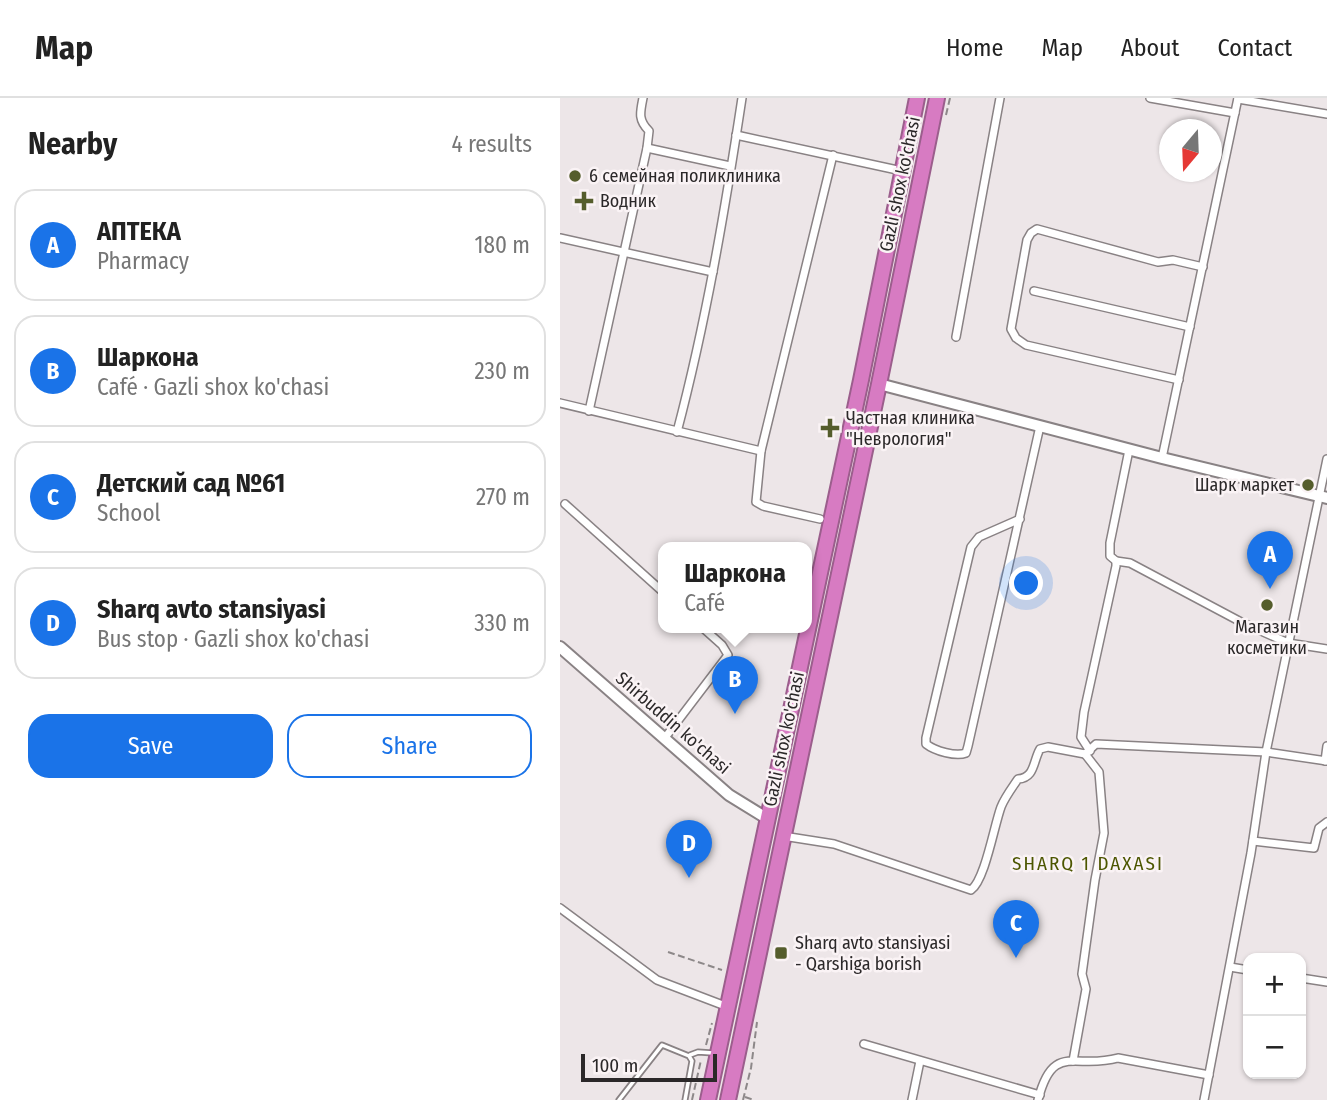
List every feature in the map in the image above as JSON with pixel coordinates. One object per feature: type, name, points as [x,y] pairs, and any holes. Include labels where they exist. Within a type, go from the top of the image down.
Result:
[{"type":"highway","name":"Gazli shox ko'chasi","points":[[812,611],[918,98]]},
{"type":"highway","name":"Gazli shox ko'chasi","points":[[728,1100],[937,98]]},
{"type":"highway","name":"Gazli shox ko'chasi","points":[[708,1100],[807,633]]},
{"type":"street","points":[[589,411],[648,148],[649,131],[640,121],[643,98]]},
{"type":"street","points":[[677,432],[713,272],[742,98]]},
{"type":"street","points":[[956,337],[1000,98]]},
{"type":"street","points":[[1150,98],[1235,113]]},
{"type":"street","points":[[1162,458],[1238,98],[1327,114]]},
{"type":"street","points":[[736,135],[902,171]]},
{"type":"street","points":[[648,148],[730,166]]},
{"type":"street","points":[[820,519],[756,502],[761,451],[833,155]]},
{"type":"street","points":[[1179,380],[1026,345],[1016,338],[1011,329],[1027,240],[1037,229],[1158,262],[1173,260],[1203,267]]},
{"type":"street","points":[[560,238],[713,272]]},
{"type":"street","points":[[1034,291],[1190,327]]},
{"type":"street","points":[[879,384],[1323,498]]},
{"type":"street","points":[[560,403],[761,451]]},
{"type":"street","points":[[1020,519],[979,537],[971,547],[926,738],[926,744],[931,748],[961,755],[966,752],[1020,519],[1040,426]]},
{"type":"street","points":[[1129,450],[1110,543],[1110,556],[1116,561],[1130,563],[1241,622],[1288,643],[1327,649]]},
{"type":"street","points":[[1204,1100],[1253,841],[1266,752],[1288,643],[1323,498],[1327,459]]},
{"type":"street","points":[[565,504],[658,588]]},
{"type":"street","points":[[1073,1061],[1086,989],[1082,974],[1104,833],[1099,772],[1081,737],[1116,561]]},
{"type":"street","points":[[664,738],[727,655],[722,645],[709,633]]},
{"type":"street","name":"Shirbuddin ko'chasi","points":[[560,647],[729,795],[768,819]]},
{"type":"street","points":[[1088,752],[1096,744],[1266,752],[1326,761],[1327,746]]},
{"type":"street","points":[[783,836],[834,844],[971,890],[975,888],[984,866],[1002,806],[1018,779],[1024,779],[1031,774],[1040,749],[1048,747],[1088,752]]},
{"type":"street","points":[[1253,841],[1314,848],[1319,828],[1327,822]]},
{"type":"street","points":[[560,908],[657,980],[729,1007]]},
{"type":"street","points":[[1230,967],[1243,969]]},
{"type":"street","points":[[1306,979],[1327,982]]},
{"type":"street","points":[[864,1044],[1039,1097],[1050,1069],[1064,1061],[1110,1061],[1118,1058],[1209,1075]]},
{"type":"street","points":[[912,1100],[920,1060]]},
{"type":"lane","points":[[619,1100],[659,1047],[666,1045],[689,1056],[692,1061],[685,1100]]},
{"type":"lane","points":[[689,1056],[704,1052],[719,1054]]},
{"type":"path","points":[[668,952],[726,971]]},
{"type":"path","points":[[744,1097],[754,1100]]},
{"type":"place","name":"6 семейная поликлиника","points":[[575,176]]},
{"type":"place","name":"Водник","points":[[584,201]]},
{"type":"place","name":"Частная клиника \"Неврология\"","points":[[830,428]]},
{"type":"place","name":"Шарк маркет","points":[[1308,485]]},
{"type":"place","name":"АПТЕКА","points":[[1270,589]]},
{"type":"place","name":"Магазин косметики","points":[[1267,605]]},
{"type":"place","name":"Шаркона","points":[[735,714]]},
{"type":"place","name":"Sharq avto stansiyasi","points":[[689,878]]},
{"type":"place","name":"Sharq avto stansiyasi - Qarshiga borish","points":[[781,953]]},
{"type":"place","name":"Детский сад №61","points":[[1016,958]]},
{"type":"district","name":"SHARQ 1 DAXASI","points":[[1088,863]]}]
